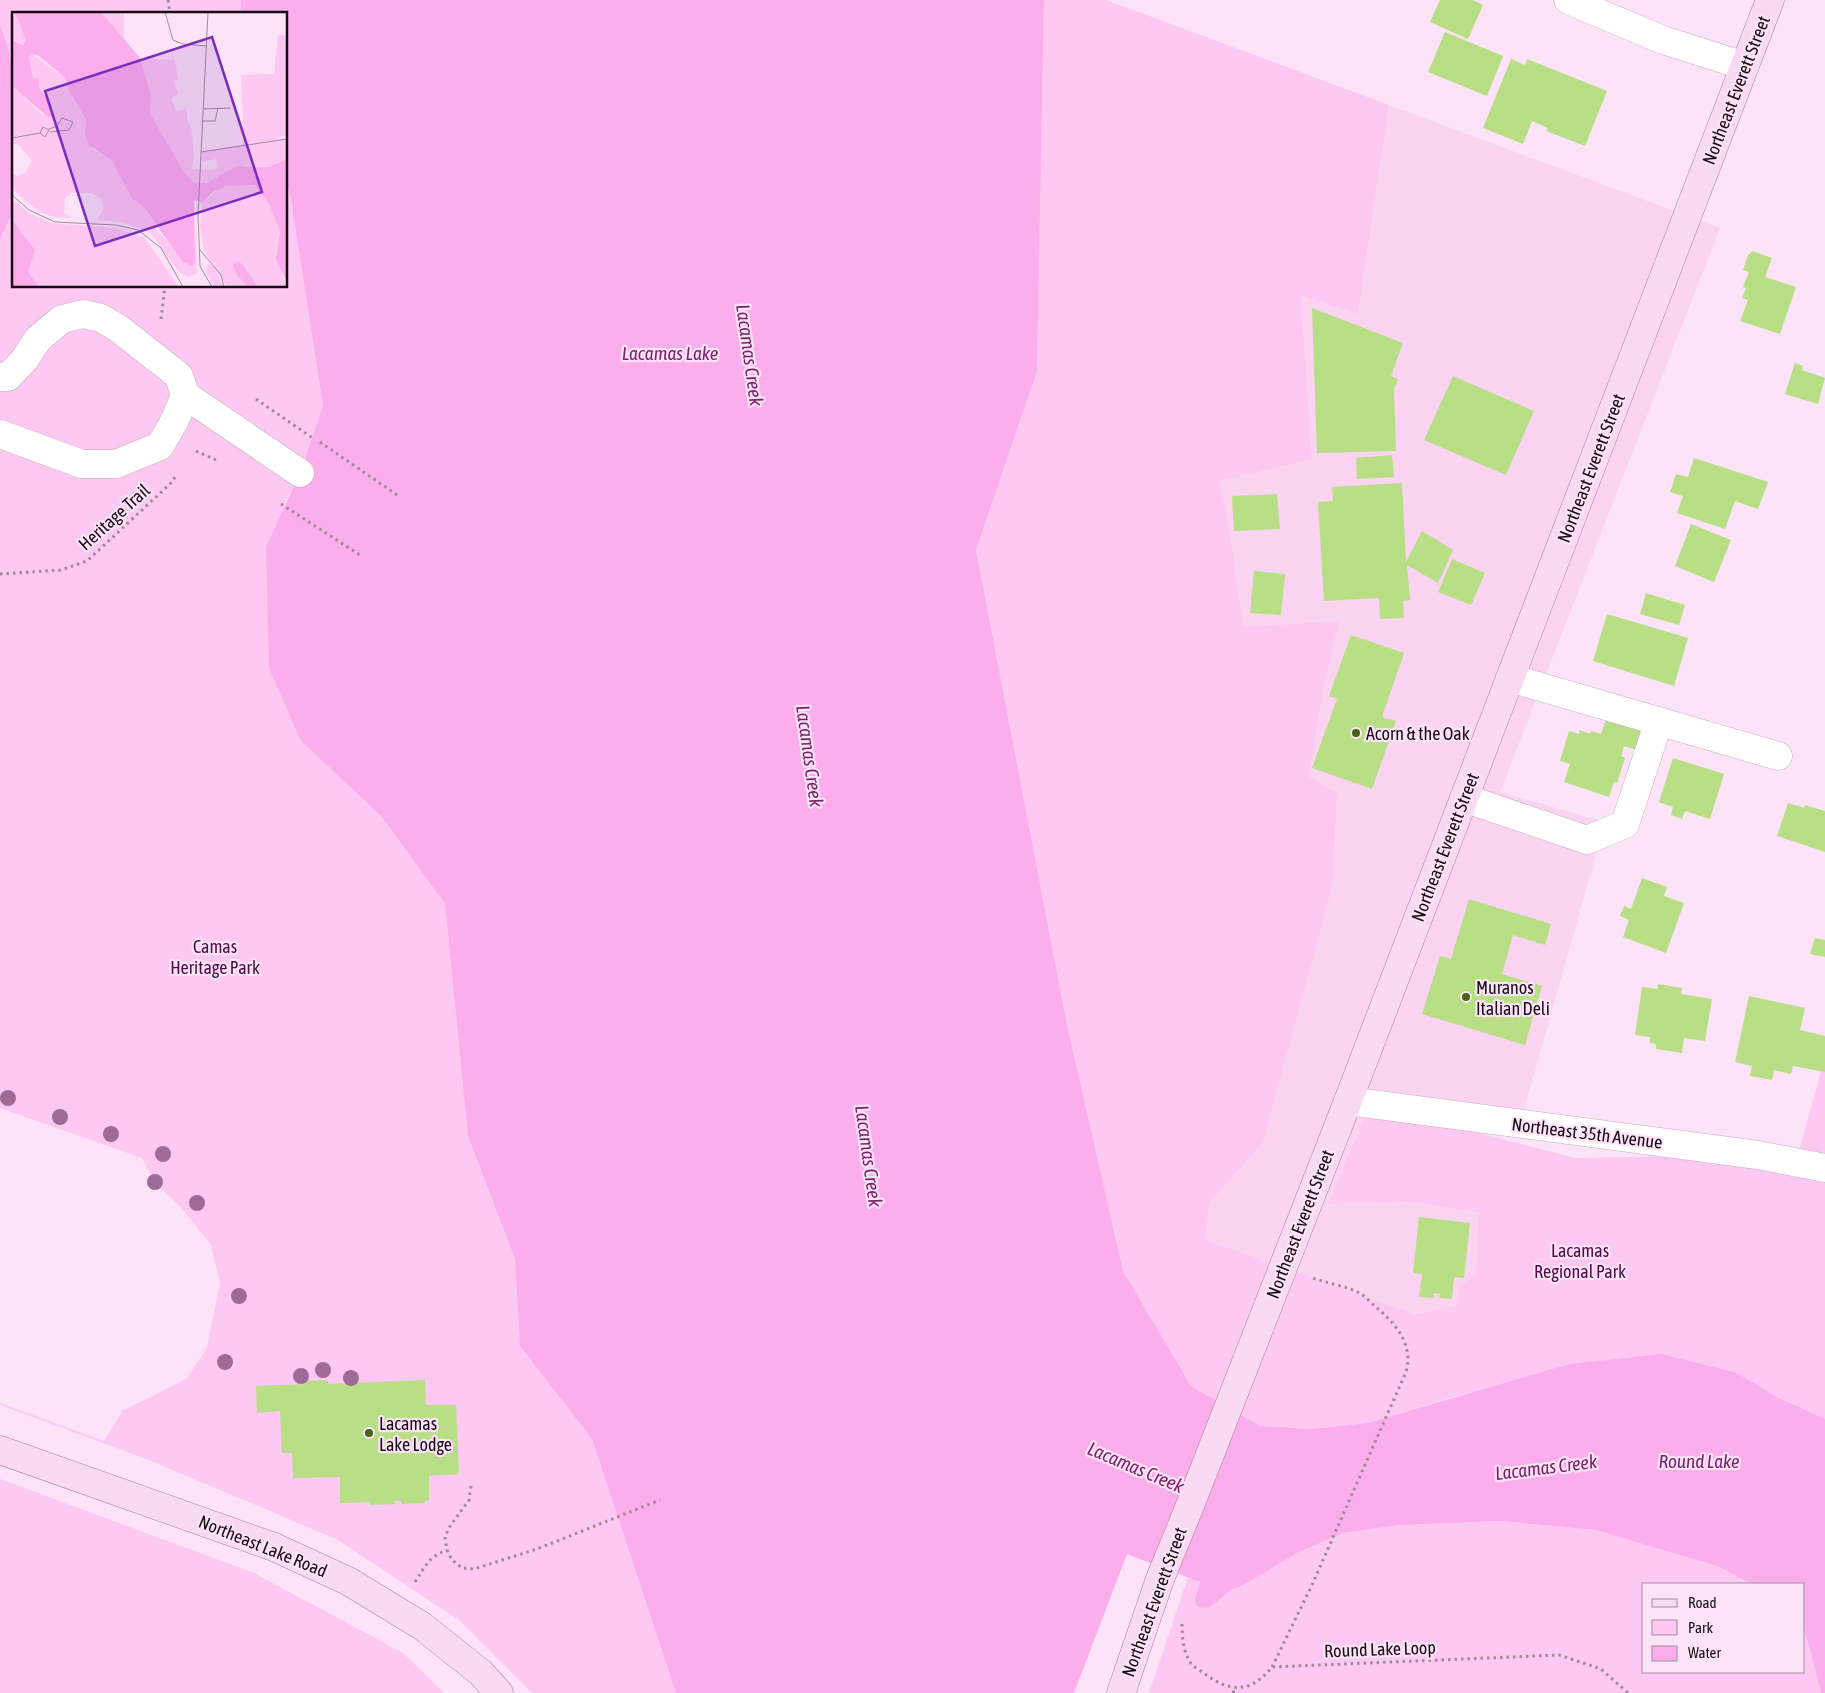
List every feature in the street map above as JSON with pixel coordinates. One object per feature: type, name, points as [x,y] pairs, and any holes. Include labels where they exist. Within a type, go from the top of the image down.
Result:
[{"type":"main road","name":"Northeast Everett Street","points":[[1121,1693],[1160,1578],[1234,1395],[1348,1101],[1770,0]]},
{"type":"main road","name":"Northeast Lake Road","points":[[0,1450],[274,1547],[348,1581],[422,1626],[481,1673],[499,1693]]},
{"type":"street","points":[[1568,0],[1663,40],[1745,66]]},
{"type":"street","points":[[0,377],[8,377],[25,359],[38,339],[62,319],[83,314],[101,318],[118,328],[179,376],[185,395],[176,420],[160,446],[116,464],[82,464],[0,434]]},
{"type":"street","points":[[185,395],[300,473]]},
{"type":"street","points":[[1510,678],[1778,756]]},
{"type":"street","points":[[1464,798],[1587,840],[1625,824],[1659,722]]},
{"type":"street","name":"Northeast 35th Avenue","points":[[1348,1101],[1758,1155],[1825,1168]]},
{"type":"path","points":[[256,398],[400,497]]},
{"type":"path","points":[[191,455],[195,450],[221,462]]},
{"type":"path","name":"Heritage Trail","points":[[0,574],[61,570],[87,561],[170,484],[176,476]]},
{"type":"path","points":[[276,500],[360,555]]},
{"type":"path","points":[[1182,1620],[1182,1639],[1190,1663],[1220,1685],[1236,1688],[1253,1685],[1264,1678],[1272,1668],[1312,1585],[1409,1362],[1404,1338],[1388,1317],[1360,1293],[1283,1268]]},
{"type":"path","points":[[471,1486],[469,1500],[448,1529],[445,1539],[446,1550],[452,1560],[462,1568],[474,1569],[537,1549],[660,1500]]},
{"type":"path","points":[[397,1610],[430,1559],[446,1550]]},
{"type":"path","name":"Round Lake Loop","points":[[1272,1668],[1559,1655],[1601,1669],[1628,1693]]},
{"type":"path","points":[[1233,1693],[1236,1688]]},
{"type":"shaded area","points":[[1389,105],[1720,228],[1500,792],[1605,822],[1520,1124],[1370,1105],[1329,1204],[1412,1202],[1479,1213],[1476,1273],[1460,1287],[1457,1306],[1414,1314],[1206,1240],[1209,1203],[1263,1143],[1333,884],[1337,793],[1309,777],[1321,702],[1339,621],[1243,627],[1233,552],[1220,481],[1312,459],[1301,294],[1358,314]]},
{"type":"green space","points":[[0,0],[241,0],[240,12],[12,12],[12,76],[5,36],[0,25]]},
{"type":"green space","name":"Lacamas Regional Park","points":[[1044,0],[1106,0],[1389,105],[1358,314],[1301,295],[1312,459],[1220,481],[1233,552],[1243,627],[1339,621],[1321,702],[1309,777],[1337,793],[1333,884],[1263,1143],[1209,1203],[1206,1240],[1414,1314],[1457,1306],[1460,1287],[1476,1273],[1479,1213],[1412,1202],[1328,1204],[1370,1105],[1575,1158],[1681,1156],[1825,1176],[1825,1419],[1777,1397],[1737,1373],[1467,1393],[1367,1423],[1312,1429],[1260,1426],[1191,1386],[1123,1271],[1067,1025],[976,550],[1037,371]]},
{"type":"green space","name":"Camas Heritage Park","points":[[288,189],[290,193],[323,406],[300,473],[284,506],[301,741],[382,817],[445,904],[468,1136],[515,1259],[520,1346],[592,1439],[676,1693],[532,1693],[459,1620],[336,1539],[149,1460],[0,1405],[0,1403],[104,1441],[123,1410],[187,1378],[207,1348],[220,1283],[211,1245],[185,1212],[155,1182],[142,1158],[0,1108],[0,239],[12,214],[12,288],[288,288]]},
{"type":"green space","points":[[1825,1057],[1825,1166],[1796,1162]]},
{"type":"green space","points":[[0,1479],[254,1573],[403,1653],[444,1693],[0,1693]]},
{"type":"green space","points":[[1501,1521],[1596,1530],[1717,1566],[1750,1583],[1642,1583],[1642,1673],[1805,1673],[1805,1633],[1821,1693],[1149,1693],[1188,1577],[1200,1582],[1195,1599],[1210,1607],[1231,1590],[1247,1583],[1297,1553],[1343,1533],[1400,1525]]},
{"type":"water","name":"Lacamas Lake","points":[[241,0],[1044,0],[1037,371],[976,550],[1067,1025],[1123,1271],[1191,1386],[1260,1426],[1312,1429],[1367,1423],[1570,1364],[1661,1354],[1737,1373],[1777,1397],[1825,1419],[1825,1693],[1821,1693],[1805,1633],[1805,1583],[1750,1583],[1717,1566],[1596,1530],[1501,1521],[1400,1525],[1343,1533],[1297,1553],[1247,1583],[1231,1590],[1210,1607],[1201,1608],[1196,1605],[1195,1599],[1200,1582],[1127,1554],[1074,1693],[676,1693],[592,1439],[520,1346],[515,1259],[468,1136],[445,904],[382,817],[301,741],[269,668],[266,547],[300,473],[323,406],[288,189],[288,12],[240,12]]},
{"type":"water","points":[[0,25],[7,44],[12,73],[12,214],[0,239]]},
{"type":"building","points":[[1440,0],[1473,0],[1483,5],[1468,39],[1430,22]]},
{"type":"building","points":[[1445,32],[1503,56],[1487,96],[1428,72]]},
{"type":"building","points":[[1511,59],[1525,65],[1527,59],[1607,91],[1585,146],[1546,131],[1548,128],[1532,121],[1523,144],[1483,128]]},
{"type":"building","points":[[1753,251],[1772,258],[1765,277],[1796,287],[1780,334],[1740,321],[1748,300],[1742,298],[1746,288],[1743,287],[1749,272],[1743,270],[1748,255]]},
{"type":"building","points":[[1312,308],[1403,343],[1391,376],[1398,379],[1394,389],[1396,451],[1317,453]]},
{"type":"building","points":[[1795,363],[1803,366],[1802,370],[1825,378],[1818,404],[1785,394]]},
{"type":"building","points":[[1453,376],[1534,411],[1506,475],[1424,440]]},
{"type":"building","points":[[1392,455],[1394,477],[1357,479],[1356,458]]},
{"type":"building","points":[[1694,458],[1768,482],[1758,509],[1735,501],[1725,529],[1677,513],[1683,496],[1670,492],[1676,474],[1688,477]]},
{"type":"building","points":[[1402,483],[1406,562],[1422,531],[1453,550],[1438,583],[1407,565],[1410,600],[1403,601],[1404,618],[1380,619],[1379,598],[1324,601],[1318,502],[1333,501],[1332,487]]},
{"type":"building","points":[[1277,494],[1280,529],[1234,531],[1232,496]]},
{"type":"building","points":[[1691,524],[1731,540],[1714,582],[1675,566]]},
{"type":"building","points":[[1452,559],[1485,573],[1471,605],[1438,592]]},
{"type":"building","points":[[1254,571],[1285,574],[1281,615],[1250,613]]},
{"type":"building","points":[[1646,593],[1685,605],[1679,625],[1640,614]]},
{"type":"building","points":[[1607,614],[1688,638],[1674,686],[1593,661]]},
{"type":"building","points":[[1351,635],[1404,653],[1382,717],[1396,721],[1372,789],[1312,768],[1337,699],[1329,696]]},
{"type":"building","points":[[1607,717],[1646,731],[1640,751],[1624,746],[1621,756],[1625,758],[1617,783],[1614,782],[1609,797],[1564,782],[1570,764],[1560,761],[1569,731],[1579,734],[1580,730],[1590,734],[1591,731],[1601,734]]},
{"type":"building","points":[[1673,758],[1724,774],[1710,819],[1685,811],[1682,819],[1671,815],[1673,807],[1659,802]]},
{"type":"building","points":[[1788,803],[1804,808],[1805,805],[1825,811],[1825,852],[1777,836]]},
{"type":"building","points":[[1642,878],[1667,887],[1664,896],[1684,903],[1666,953],[1623,937],[1629,920],[1620,916],[1624,906],[1631,909]]},
{"type":"building","points":[[1469,899],[1551,924],[1545,945],[1513,935],[1502,974],[1542,986],[1525,1045],[1422,1014],[1440,956],[1451,959]]},
{"type":"building","points":[[1815,938],[1825,940],[1825,957],[1810,954]]},
{"type":"building","points":[[1658,984],[1682,988],[1681,994],[1712,999],[1705,1041],[1684,1038],[1682,1053],[1656,1049],[1656,1044],[1650,1043],[1650,1037],[1635,1035],[1642,987],[1658,989]]},
{"type":"building","points":[[1749,996],[1805,1008],[1800,1030],[1825,1036],[1825,1072],[1793,1066],[1791,1074],[1774,1070],[1772,1080],[1750,1076],[1752,1066],[1735,1062]]},
{"type":"building","points":[[1419,1217],[1470,1223],[1464,1278],[1454,1277],[1452,1299],[1439,1298],[1440,1294],[1434,1293],[1434,1298],[1419,1297],[1422,1274],[1413,1273]]},
{"type":"building","name":"Lacamas Lake Lodge","points":[[328,1380],[328,1384],[425,1380],[426,1405],[456,1405],[459,1474],[429,1476],[429,1500],[425,1501],[425,1503],[402,1504],[402,1501],[394,1501],[395,1504],[370,1505],[369,1502],[340,1503],[340,1477],[293,1478],[292,1453],[282,1453],[280,1411],[257,1413],[256,1386],[305,1384],[305,1381]]},
{"type":"place","name":"Acorn & the Oak","points":[[1356,733]]},
{"type":"place","name":"Muranos Italian Deli","points":[[1466,997]]},
{"type":"place","name":"Lacamas Lake Lodge","points":[[369,1433]]},
{"type":"water label","name":"Lacamas Creek","points":[[750,355]]},
{"type":"water label","name":"Lacamas Creek","points":[[810,756]]},
{"type":"water label","name":"Lacamas Creek","points":[[869,1156]]},
{"type":"water label","name":"Round Lake","points":[[1699,1461]]},
{"type":"water label","name":"Lacamas Creek","points":[[1136,1467]]},
{"type":"water label","name":"Lacamas Creek","points":[[1546,1467]]}]
